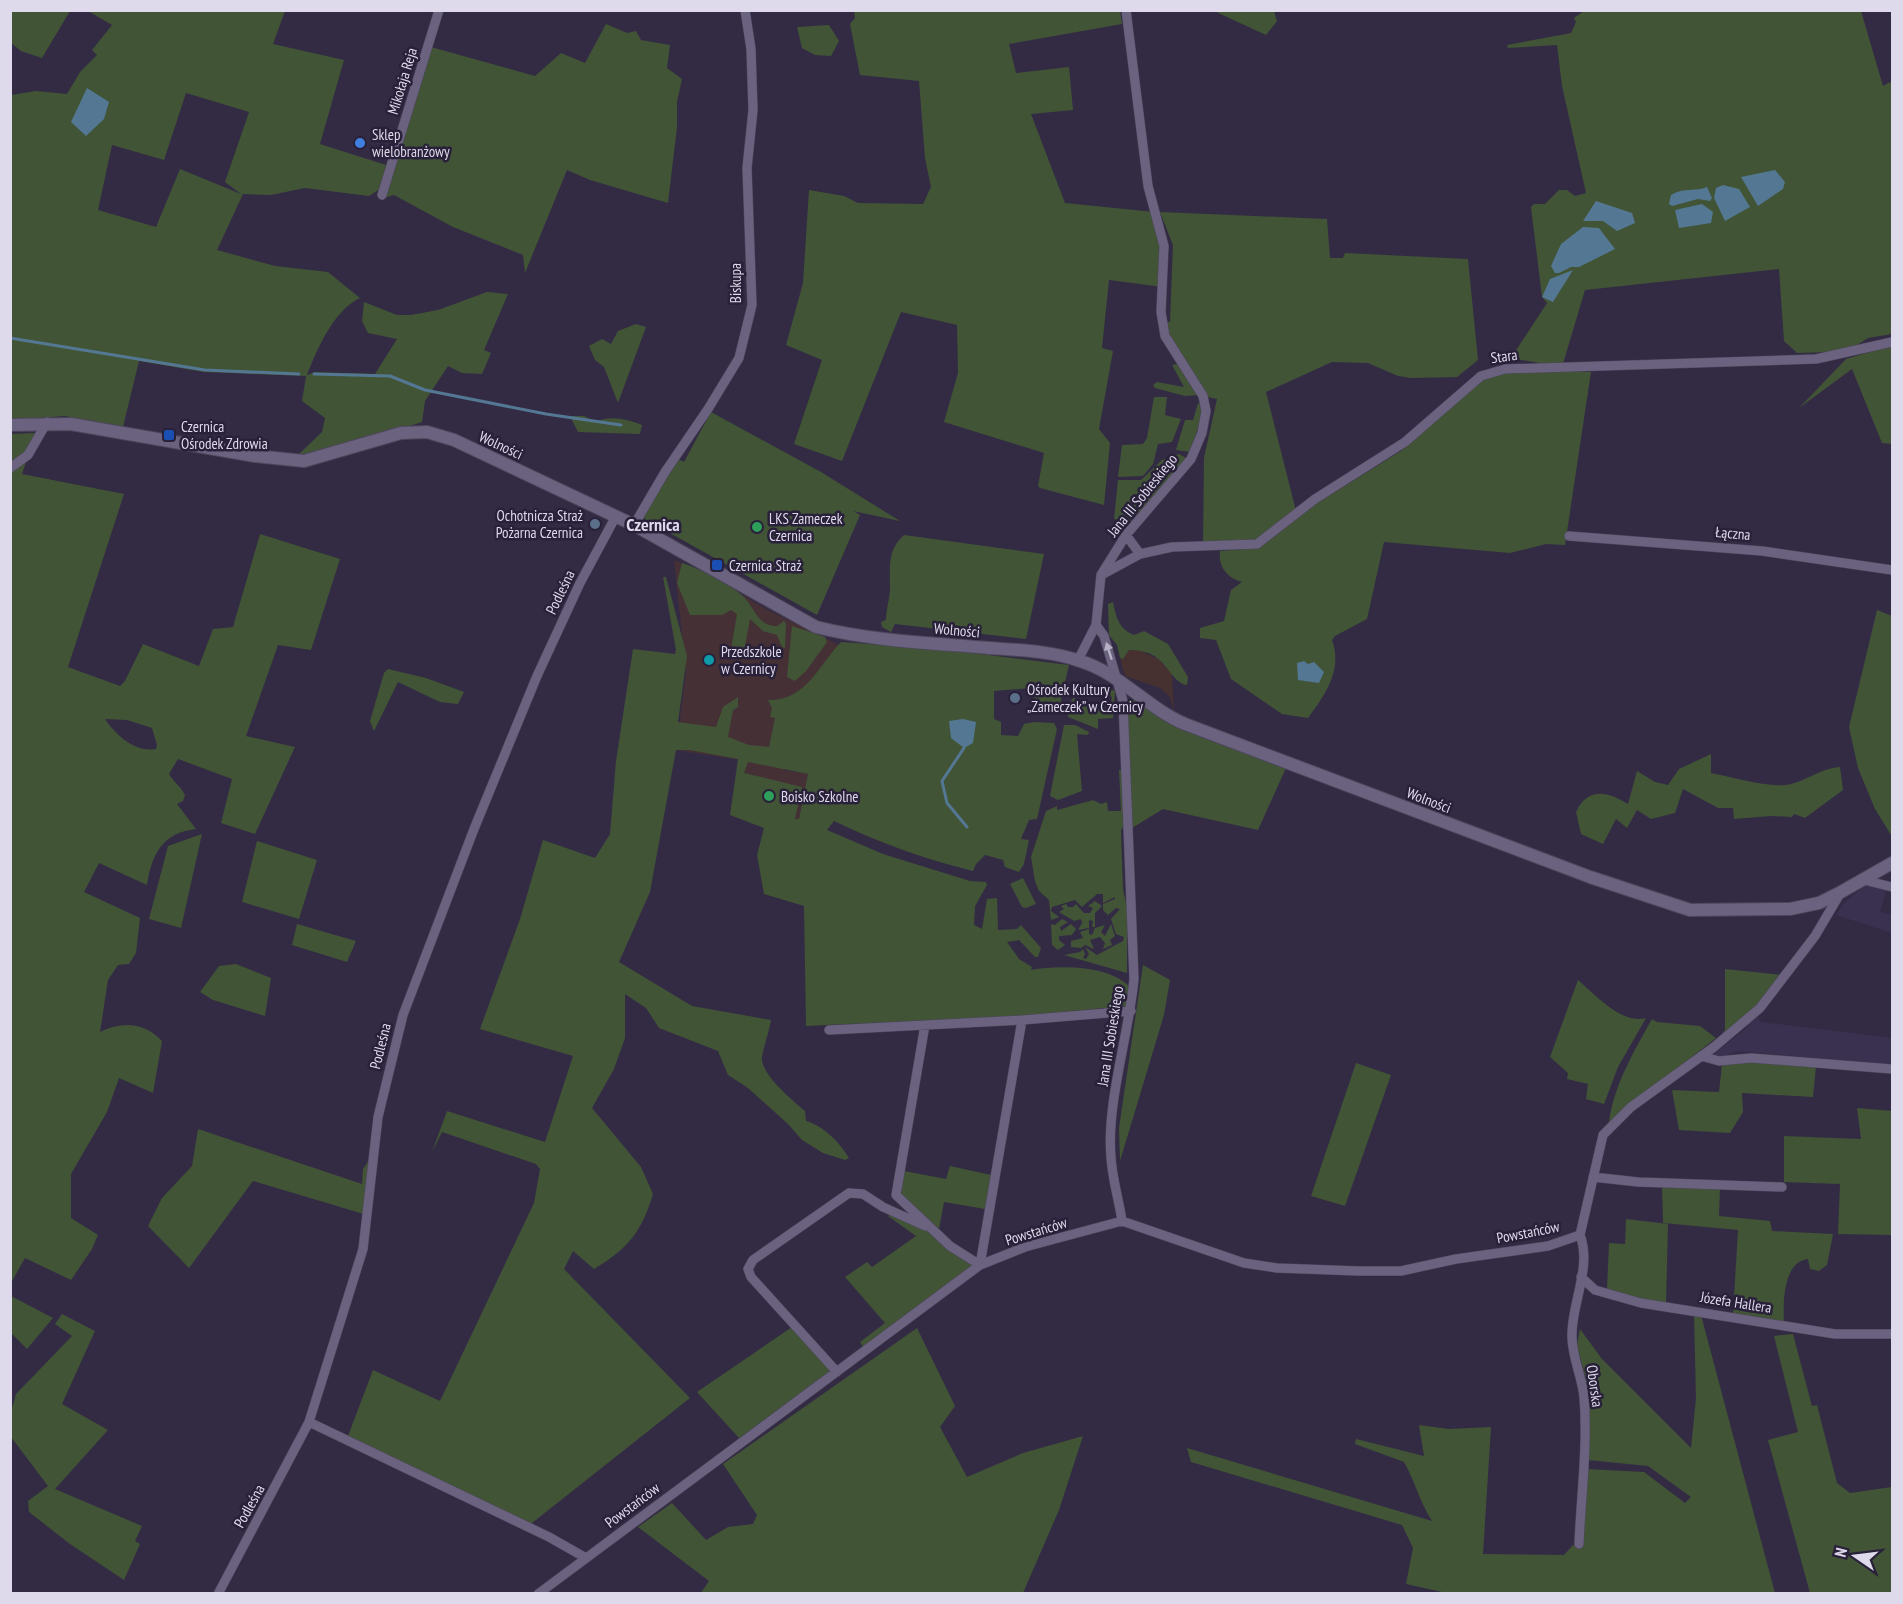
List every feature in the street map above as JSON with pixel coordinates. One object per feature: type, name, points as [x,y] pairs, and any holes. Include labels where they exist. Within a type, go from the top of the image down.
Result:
[{"type":"street","name":"Mikołaja Reja","points":[[382,195],[439,10]]},
{"type":"street","name":"Biskupa","points":[[634,525],[665,471],[739,358],[752,304],[747,168],[753,110],[751,49],[745,10]]},
{"type":"street","name":"Jana III Sobieskiego","points":[[1122,1221],[1111,1157],[1111,1127],[1131,1011],[1134,979],[1123,701],[1104,636],[1096,625],[1101,576],[1126,535],[1191,459],[1202,433],[1206,411],[1203,396],[1165,336],[1161,312],[1164,246],[1148,186],[1126,10]]},
{"type":"street","name":"Stara","points":[[1101,576],[1140,554],[1172,547],[1257,544],[1315,500],[1405,442],[1481,376],[1510,369],[1816,359],[1893,342]]},
{"type":"street","name":"Wolności","points":[[10,425],[47,422],[94,427],[255,456],[304,461],[400,433],[427,432],[454,440],[634,525],[816,627],[889,638],[1030,651],[1078,660],[1118,679],[1179,722],[1651,899],[1689,910],[1759,911],[1790,909],[1819,903],[1893,863]]},
{"type":"street","points":[[10,468],[27,455],[47,422]]},
{"type":"street","name":"Podleśna","points":[[218,1593],[309,1422],[363,1249],[378,1117],[403,1015],[474,829],[538,674],[580,583],[616,516]]},
{"type":"street","points":[[1126,535],[1140,554]]},
{"type":"street","name":"Łączna","points":[[1569,536],[1762,551],[1893,570]]},
{"type":"street","points":[[1078,660],[1096,625]]},
{"type":"street","points":[[1864,880],[1893,887]]},
{"type":"street","name":"Powstańców","points":[[538,1593],[980,1265],[1026,1247],[1122,1221],[1244,1263],[1277,1269],[1401,1270],[1467,1257],[1548,1246],[1580,1235],[1604,1135],[1631,1107],[1714,1047],[1760,1008],[1778,988],[1815,936],[1842,892]]},
{"type":"street","points":[[829,1030],[1022,1020],[1131,1011]]},
{"type":"street","points":[[896,1195],[951,1246],[980,1265],[1022,1020]]},
{"type":"street","points":[[883,1207],[896,1195],[925,1025]]},
{"type":"street","points":[[1714,1047],[1719,1061]]},
{"type":"street","points":[[1701,1056],[1719,1061],[1751,1058],[1893,1069]]},
{"type":"street","points":[[1593,1177],[1638,1182],[1782,1186]]},
{"type":"street","points":[[837,1372],[751,1277],[748,1269],[753,1260],[849,1193],[864,1194],[883,1207],[932,1228]]},
{"type":"street","name":"Oborska","points":[[1579,1544],[1584,1412],[1572,1334],[1572,1318],[1581,1276],[1582,1241],[1580,1235]]},
{"type":"street","name":"Józefa Hallera","points":[[1581,1276],[1595,1290],[1641,1303],[1835,1334],[1893,1334]]},
{"type":"street","points":[[309,1422],[549,1537],[586,1558]]},
{"type":"shaded area","points":[[674,560],[703,572],[768,610],[843,647],[784,770],[808,774],[799,819],[736,805],[747,761],[676,750],[686,672]]},
{"type":"shaded area","points":[[1129,650],[1141,651],[1158,659],[1172,674],[1174,712],[1170,697],[1160,688],[1125,676],[1120,658],[1123,659]]},
{"type":"shaded area","points":[[1867,884],[1887,889],[1880,912],[1892,915],[1892,933],[1836,915],[1844,903]]},
{"type":"shaded area","points":[[1757,1016],[1761,1022],[1892,1038],[1892,1065],[1737,1051],[1721,1059],[1707,1058],[1741,1033]]},
{"type":"green space","points":[[10,11],[70,11],[42,58],[21,51],[11,43]]},
{"type":"green space","points":[[88,11],[285,11],[273,44],[344,60],[320,144],[386,165],[380,189],[369,196],[305,188],[271,195],[243,194],[217,250],[275,266],[328,272],[360,298],[342,311],[334,321],[321,342],[307,375],[315,372],[375,374],[397,339],[368,333],[362,321],[364,302],[397,315],[411,315],[438,310],[487,292],[508,294],[484,350],[491,353],[482,374],[462,373],[448,366],[425,401],[422,422],[378,436],[297,456],[322,432],[325,418],[302,401],[306,376],[204,372],[139,361],[123,427],[65,416],[11,420],[11,95],[36,91],[67,94],[80,72],[97,55],[92,50],[112,25]],"holes":[[[186,93],[249,112],[225,182],[241,194],[180,169],[156,227],[98,210],[112,145],[164,160]]]},
{"type":"green space","points":[[854,11],[1120,11],[1122,24],[1009,44],[1016,73],[1069,67],[1073,110],[1031,114],[1065,203],[1154,212],[1164,246],[1163,287],[1109,280],[1102,348],[1113,351],[1099,429],[1110,443],[1104,505],[1040,488],[1038,486],[1044,453],[944,422],[958,373],[957,325],[901,312],[842,461],[794,444],[822,360],[786,345],[803,283],[809,190],[844,196],[858,203],[923,204],[931,187],[925,158],[919,81],[860,75],[850,24],[855,18]]},
{"type":"green space","points":[[1214,11],[1274,11],[1277,21],[1266,35]]},
{"type":"green space","points":[[1584,11],[1861,11],[1883,86],[1892,81],[1892,334],[1868,338],[1857,345],[1831,352],[1797,353],[1784,341],[1779,269],[1585,290],[1562,367],[1511,358],[1547,303],[1542,297],[1531,207],[1534,204],[1545,204],[1559,190],[1567,190],[1575,196],[1586,193],[1562,86],[1557,45],[1508,48],[1507,45],[1571,33],[1576,22],[1574,18]]},
{"type":"green space","points":[[606,24],[627,33],[636,31],[641,40],[670,45],[667,68],[682,79],[677,102],[677,127],[668,203],[590,180],[567,170],[525,273],[523,255],[453,227],[394,195],[384,198],[431,47],[535,76],[561,53],[585,63]]},
{"type":"green space","points":[[829,25],[839,41],[831,56],[815,55],[802,48],[797,27]]},
{"type":"green space","points":[[1160,212],[1327,219],[1330,258],[1343,258],[1345,253],[1468,259],[1478,360],[1457,377],[1411,378],[1398,376],[1368,363],[1332,362],[1266,392],[1296,511],[1256,541],[1203,543],[1204,458],[1217,399],[1208,397],[1168,332],[1166,322],[1170,322],[1173,245]]},
{"type":"green space","points":[[636,324],[646,327],[618,403],[604,367],[595,360],[589,346],[602,339],[611,344],[618,331]]},
{"type":"green space","points":[[1892,345],[1892,444],[1882,443],[1852,369],[1799,408],[1846,359]]},
{"type":"green space","points":[[1178,364],[1199,395],[1185,396],[1155,388],[1153,385],[1157,382],[1184,387],[1172,365]]},
{"type":"green space","points":[[1514,369],[1591,372],[1565,545],[1546,544],[1510,553],[1384,542],[1367,619],[1335,636],[1332,640],[1335,651],[1334,672],[1326,691],[1308,718],[1282,714],[1231,679],[1216,640],[1200,638],[1200,628],[1224,621],[1231,590],[1242,582],[1228,575],[1222,567],[1220,551],[1257,548],[1319,502],[1401,451],[1483,380],[1503,373],[1512,373]]},
{"type":"green space","points":[[1154,397],[1167,397],[1165,415],[1181,419],[1172,442],[1158,444],[1153,464],[1143,476],[1118,477],[1122,445],[1143,444],[1147,438]]},
{"type":"green space","points":[[1198,403],[1201,405],[1202,416],[1190,452],[1176,450],[1185,420],[1193,420]]},
{"type":"green space","name":"LKS Zameczek Czernica","points":[[711,412],[821,472],[900,521],[853,511],[860,515],[817,615],[643,518],[678,459],[684,462]]},
{"type":"green space","points":[[570,416],[584,416],[596,422],[619,419],[642,425],[640,434],[578,432]]},
{"type":"green space","points":[[36,433],[22,474],[124,494],[68,667],[120,686],[125,681],[143,644],[199,666],[213,629],[233,627],[260,534],[340,559],[311,650],[278,645],[246,736],[295,747],[255,834],[221,823],[232,779],[178,759],[169,774],[185,795],[183,801],[177,804],[196,829],[184,831],[167,840],[152,864],[147,885],[99,863],[84,892],[140,918],[136,953],[129,964],[118,965],[108,980],[100,1032],[116,1026],[132,1025],[148,1030],[162,1041],[153,1093],[119,1078],[107,1112],[71,1174],[71,1218],[98,1235],[92,1249],[71,1280],[25,1258],[11,1283],[10,434]],"holes":[[[105,719],[127,720],[152,728],[156,749],[141,748],[126,741]]]},
{"type":"green space","points":[[1179,454],[1186,458],[1178,471],[1130,522],[1114,519],[1118,480],[1141,480],[1162,460]]},
{"type":"green space","points":[[904,535],[1044,554],[1026,639],[895,624],[891,632],[882,627],[881,622],[886,620],[892,553]]},
{"type":"green space","points":[[682,563],[714,577],[739,593],[765,623],[777,626],[784,621],[786,624],[785,648],[782,647],[777,635],[763,631],[750,619],[743,657],[730,655],[737,614],[731,610],[722,615],[690,615],[677,583]]},
{"type":"green space","points":[[663,577],[666,577],[687,656],[678,722],[716,727],[723,707],[738,697],[738,707],[733,710],[728,737],[749,745],[769,747],[775,718],[770,717],[772,708],[768,700],[781,699],[802,688],[841,642],[941,649],[1069,665],[1058,713],[1038,711],[1032,688],[994,691],[994,719],[1001,722],[1001,735],[1018,736],[1024,724],[1034,722],[1054,723],[1057,729],[1037,819],[1029,820],[1021,839],[1029,840],[1024,864],[1019,872],[1005,867],[1003,860],[985,855],[973,871],[902,850],[834,821],[827,830],[883,854],[970,881],[986,882],[987,885],[975,906],[974,925],[982,929],[987,899],[997,898],[998,930],[1017,929],[1021,925],[1041,948],[1038,957],[1035,957],[1019,940],[1007,942],[1019,959],[1032,967],[1031,970],[1069,967],[1096,970],[1108,974],[1129,986],[1127,1006],[1018,1016],[806,1026],[804,906],[764,894],[757,855],[764,828],[730,815],[738,759],[690,750],[676,750],[650,892],[619,962],[692,1006],[771,1020],[762,1057],[766,1071],[778,1087],[805,1111],[806,1121],[813,1123],[831,1136],[849,1158],[845,1160],[823,1153],[802,1140],[788,1124],[748,1088],[728,1075],[718,1051],[659,1028],[646,1008],[625,994],[625,1038],[614,1069],[592,1108],[641,1167],[653,1194],[638,1229],[616,1254],[594,1269],[573,1251],[564,1269],[690,1398],[532,1523],[549,1537],[348,1436],[373,1370],[440,1401],[534,1203],[540,1169],[536,1164],[442,1132],[432,1152],[447,1111],[545,1142],[573,1056],[480,1029],[520,919],[543,840],[595,858],[610,834],[616,761],[633,649],[675,654]],"holes":[[[748,762],[808,774],[799,819],[795,819],[802,787],[744,773]]]},
{"type":"green space","points":[[1113,602],[1117,617],[1125,629],[1134,635],[1144,631],[1168,644],[1188,677],[1187,685],[1179,682],[1162,662],[1148,653],[1129,650],[1123,659],[1120,658],[1117,645],[1109,635],[1108,604]]},
{"type":"green space","points":[[1877,610],[1892,616],[1891,835],[1875,809],[1858,768],[1849,727]]},
{"type":"green space","points":[[792,626],[825,637],[827,642],[806,671],[795,681],[787,677]]},
{"type":"green space","points":[[388,669],[426,678],[464,692],[458,704],[440,702],[398,682],[374,731],[370,721],[384,673]]},
{"type":"green space","points":[[1107,688],[1115,691],[1113,718],[1098,719],[1098,729],[1068,717],[1069,704],[1074,697],[1079,705],[1110,708],[1112,698]]},
{"type":"green space","points":[[1134,697],[1286,768],[1258,830],[1163,809],[1132,828],[1125,702]]},
{"type":"green space","points":[[1064,725],[1075,725],[1089,732],[1088,735],[1077,734],[1082,791],[1058,800],[1050,796]]},
{"type":"green space","points":[[1711,754],[1711,773],[1773,785],[1791,784],[1840,767],[1843,790],[1805,818],[1794,814],[1792,817],[1734,819],[1733,808],[1718,808],[1683,789],[1675,813],[1651,819],[1637,810],[1627,828],[1616,819],[1603,844],[1581,834],[1576,812],[1587,798],[1606,794],[1628,804],[1637,771],[1655,782],[1668,785],[1679,769]]},
{"type":"green space","points":[[1124,769],[1125,825],[1121,830],[1123,889],[1127,908],[1127,973],[1064,955],[1080,952],[1083,949],[1085,954],[1083,958],[1086,959],[1089,954],[1085,947],[1097,955],[1123,941],[1124,937],[1116,934],[1111,919],[1120,909],[1116,908],[1108,915],[1103,910],[1103,904],[1115,897],[1103,903],[1103,894],[1097,894],[1082,907],[1075,900],[1052,907],[1051,911],[1059,917],[1051,920],[1049,900],[1039,891],[1031,857],[1046,811],[1057,806],[1057,810],[1093,800],[1101,804],[1107,802],[1108,811],[1121,811],[1119,770]]},
{"type":"green space","points":[[202,834],[181,928],[149,919],[168,846]]},
{"type":"green space","points":[[257,841],[317,860],[299,919],[242,902]]},
{"type":"green space","points":[[1023,878],[1036,904],[1026,908],[1022,907],[1010,884]]},
{"type":"green space","points":[[1095,901],[1102,906],[1095,913],[1095,927],[1092,927],[1093,921],[1089,920],[1089,928],[1078,930],[1082,923],[1081,919],[1074,921],[1059,912],[1064,909],[1061,906],[1066,904],[1068,907],[1073,907],[1076,904],[1084,913],[1090,913],[1093,908],[1088,906]]},
{"type":"green space","points":[[1062,919],[1068,922],[1060,927],[1061,931],[1071,924],[1076,929],[1072,935],[1059,936],[1059,940],[1065,945],[1058,950],[1052,945],[1051,924],[1055,925]]},
{"type":"green space","points":[[297,924],[356,941],[347,962],[292,945]]},
{"type":"green space","points":[[1111,924],[1115,936],[1110,940],[1112,945],[1103,949],[1105,943],[1100,937],[1090,940],[1094,949],[1085,945],[1081,948],[1071,947],[1071,941],[1083,938],[1080,932],[1089,929],[1089,934],[1092,935],[1095,928],[1105,925],[1101,932],[1105,936]]},
{"type":"green space","points":[[236,964],[271,978],[265,1016],[213,1000],[200,992],[219,966]]},
{"type":"green space","points":[[1143,965],[1170,980],[1164,1015],[1120,1161],[1119,1128]]},
{"type":"green space","points":[[1725,969],[1782,975],[1757,1006],[1719,1039],[1725,1030]]},
{"type":"green space","points":[[1578,980],[1619,1013],[1637,1019],[1646,1018],[1618,1067],[1604,1104],[1586,1099],[1588,1084],[1567,1079],[1568,1073],[1550,1057]]},
{"type":"green space","points":[[1652,1019],[1657,1022],[1700,1026],[1716,1038],[1609,1122],[1620,1082]]},
{"type":"green space","points":[[1750,1060],[1816,1066],[1813,1097],[1742,1093],[1743,1112],[1730,1133],[1679,1130],[1672,1090],[1719,1092],[1722,1064]]},
{"type":"green space","points":[[1356,1063],[1391,1075],[1345,1206],[1311,1196]]},
{"type":"green space","points":[[1857,1108],[1892,1111],[1892,1235],[1838,1234],[1840,1184],[1784,1182],[1784,1136],[1861,1139]]},
{"type":"green space","points":[[198,1129],[362,1184],[363,1169],[369,1160],[367,1215],[253,1181],[189,1268],[148,1226],[162,1198],[192,1166]]},
{"type":"green space","points":[[950,1166],[991,1175],[985,1209],[944,1202],[939,1229],[901,1195],[904,1171],[946,1179]]},
{"type":"green space","points":[[1662,1185],[1720,1187],[1719,1216],[1770,1221],[1772,1231],[1833,1234],[1827,1265],[1819,1271],[1810,1269],[1808,1259],[1794,1267],[1786,1284],[1784,1321],[1733,1314],[1738,1230],[1663,1223]]},
{"type":"green space","points":[[891,1214],[929,1231],[974,1266],[864,1348],[860,1342],[885,1323],[845,1277],[867,1262],[872,1267],[916,1236],[888,1216]]},
{"type":"green space","points":[[1626,1219],[1668,1224],[1666,1304],[1607,1290],[1609,1243],[1625,1244]]},
{"type":"green space","points":[[11,1296],[53,1318],[27,1349],[11,1333]]},
{"type":"green space","points":[[62,1314],[95,1331],[62,1404],[108,1430],[55,1489],[142,1526],[135,1541],[140,1544],[124,1580],[70,1544],[29,1512],[28,1501],[48,1486],[11,1437],[11,1412],[16,1394],[72,1336],[55,1324]]},
{"type":"green space","points":[[1694,1314],[1701,1315],[1775,1593],[1451,1594],[1406,1584],[1413,1548],[1402,1525],[1191,1462],[1187,1448],[1432,1521],[1404,1462],[1355,1444],[1356,1439],[1424,1456],[1419,1425],[1449,1429],[1491,1427],[1483,1554],[1564,1555],[1573,1545],[1581,1545],[1586,1469],[1644,1472],[1685,1503],[1691,1497],[1648,1466],[1588,1460],[1589,1392],[1577,1345],[1580,1329],[1602,1359],[1691,1448],[1696,1398]]},
{"type":"green space","points":[[792,1327],[833,1371],[739,1438],[697,1392]]},
{"type":"green space","points":[[917,1328],[955,1406],[940,1427],[967,1477],[1023,1453],[1083,1436],[1059,1510],[1023,1593],[701,1593],[709,1581],[638,1527],[672,1503],[706,1540],[728,1527],[753,1524],[757,1515],[723,1464]]},
{"type":"green space","points":[[1793,1334],[1812,1406],[1817,1405],[1837,1483],[1850,1493],[1892,1487],[1892,1593],[1810,1593],[1768,1440],[1798,1432],[1774,1336]]},
{"type":"water","points":[[87,88],[109,102],[104,119],[86,136],[71,122]]},
{"type":"water","points":[[1775,170],[1785,182],[1783,189],[1758,206],[1741,177]]},
{"type":"water","points":[[1723,185],[1739,189],[1750,207],[1725,221],[1714,198],[1716,188]]},
{"type":"water","points":[[1707,187],[1712,198],[1710,201],[1698,199],[1672,206],[1669,204],[1671,195],[1685,190]]},
{"type":"water","points":[[1596,201],[1632,213],[1635,223],[1617,231],[1603,221],[1583,221]]},
{"type":"water","points":[[1702,204],[1713,212],[1711,223],[1679,228],[1675,210]]},
{"type":"water","points":[[1583,227],[1599,228],[1615,249],[1579,267],[1571,267],[1555,273],[1551,266],[1561,244]]},
{"type":"water","points":[[1573,270],[1553,302],[1542,297],[1550,279]]},
{"type":"water","points":[[1304,661],[1308,664],[1314,662],[1324,672],[1319,683],[1298,680],[1297,663]]},
{"type":"water","points":[[963,719],[976,722],[973,743],[964,748],[951,738],[949,721]]},
{"type":"waterway","points":[[10,338],[205,370],[299,374]]},
{"type":"waterway","points":[[314,374],[390,376],[425,390],[546,414],[621,425]]},
{"type":"waterway","points":[[964,748],[942,781],[947,803],[967,827]]},
{"type":"place","name":"Sklep wielobranżowy","points":[[360,143]]},
{"type":"place","name":"Czernica Ośrodek Zdrowia","points":[[169,435]]},
{"type":"place","name":"Ochotnicza Straż Pożarna Czernica","points":[[595,524]]},
{"type":"place","name":"LKS Zameczek Czernica","points":[[757,527]]},
{"type":"place","name":"Czernica Straż","points":[[717,565]]},
{"type":"place","name":"Przedszkole w Czernicy","points":[[709,660]]},
{"type":"place","name":"Ośrodek Kultury „Zameczek” w Czernicy","points":[[1015,698]]},
{"type":"place","name":"Boisko Szkolne","points":[[769,796]]},
{"type":"district","name":"Czernica","points":[[653,524]]}]
